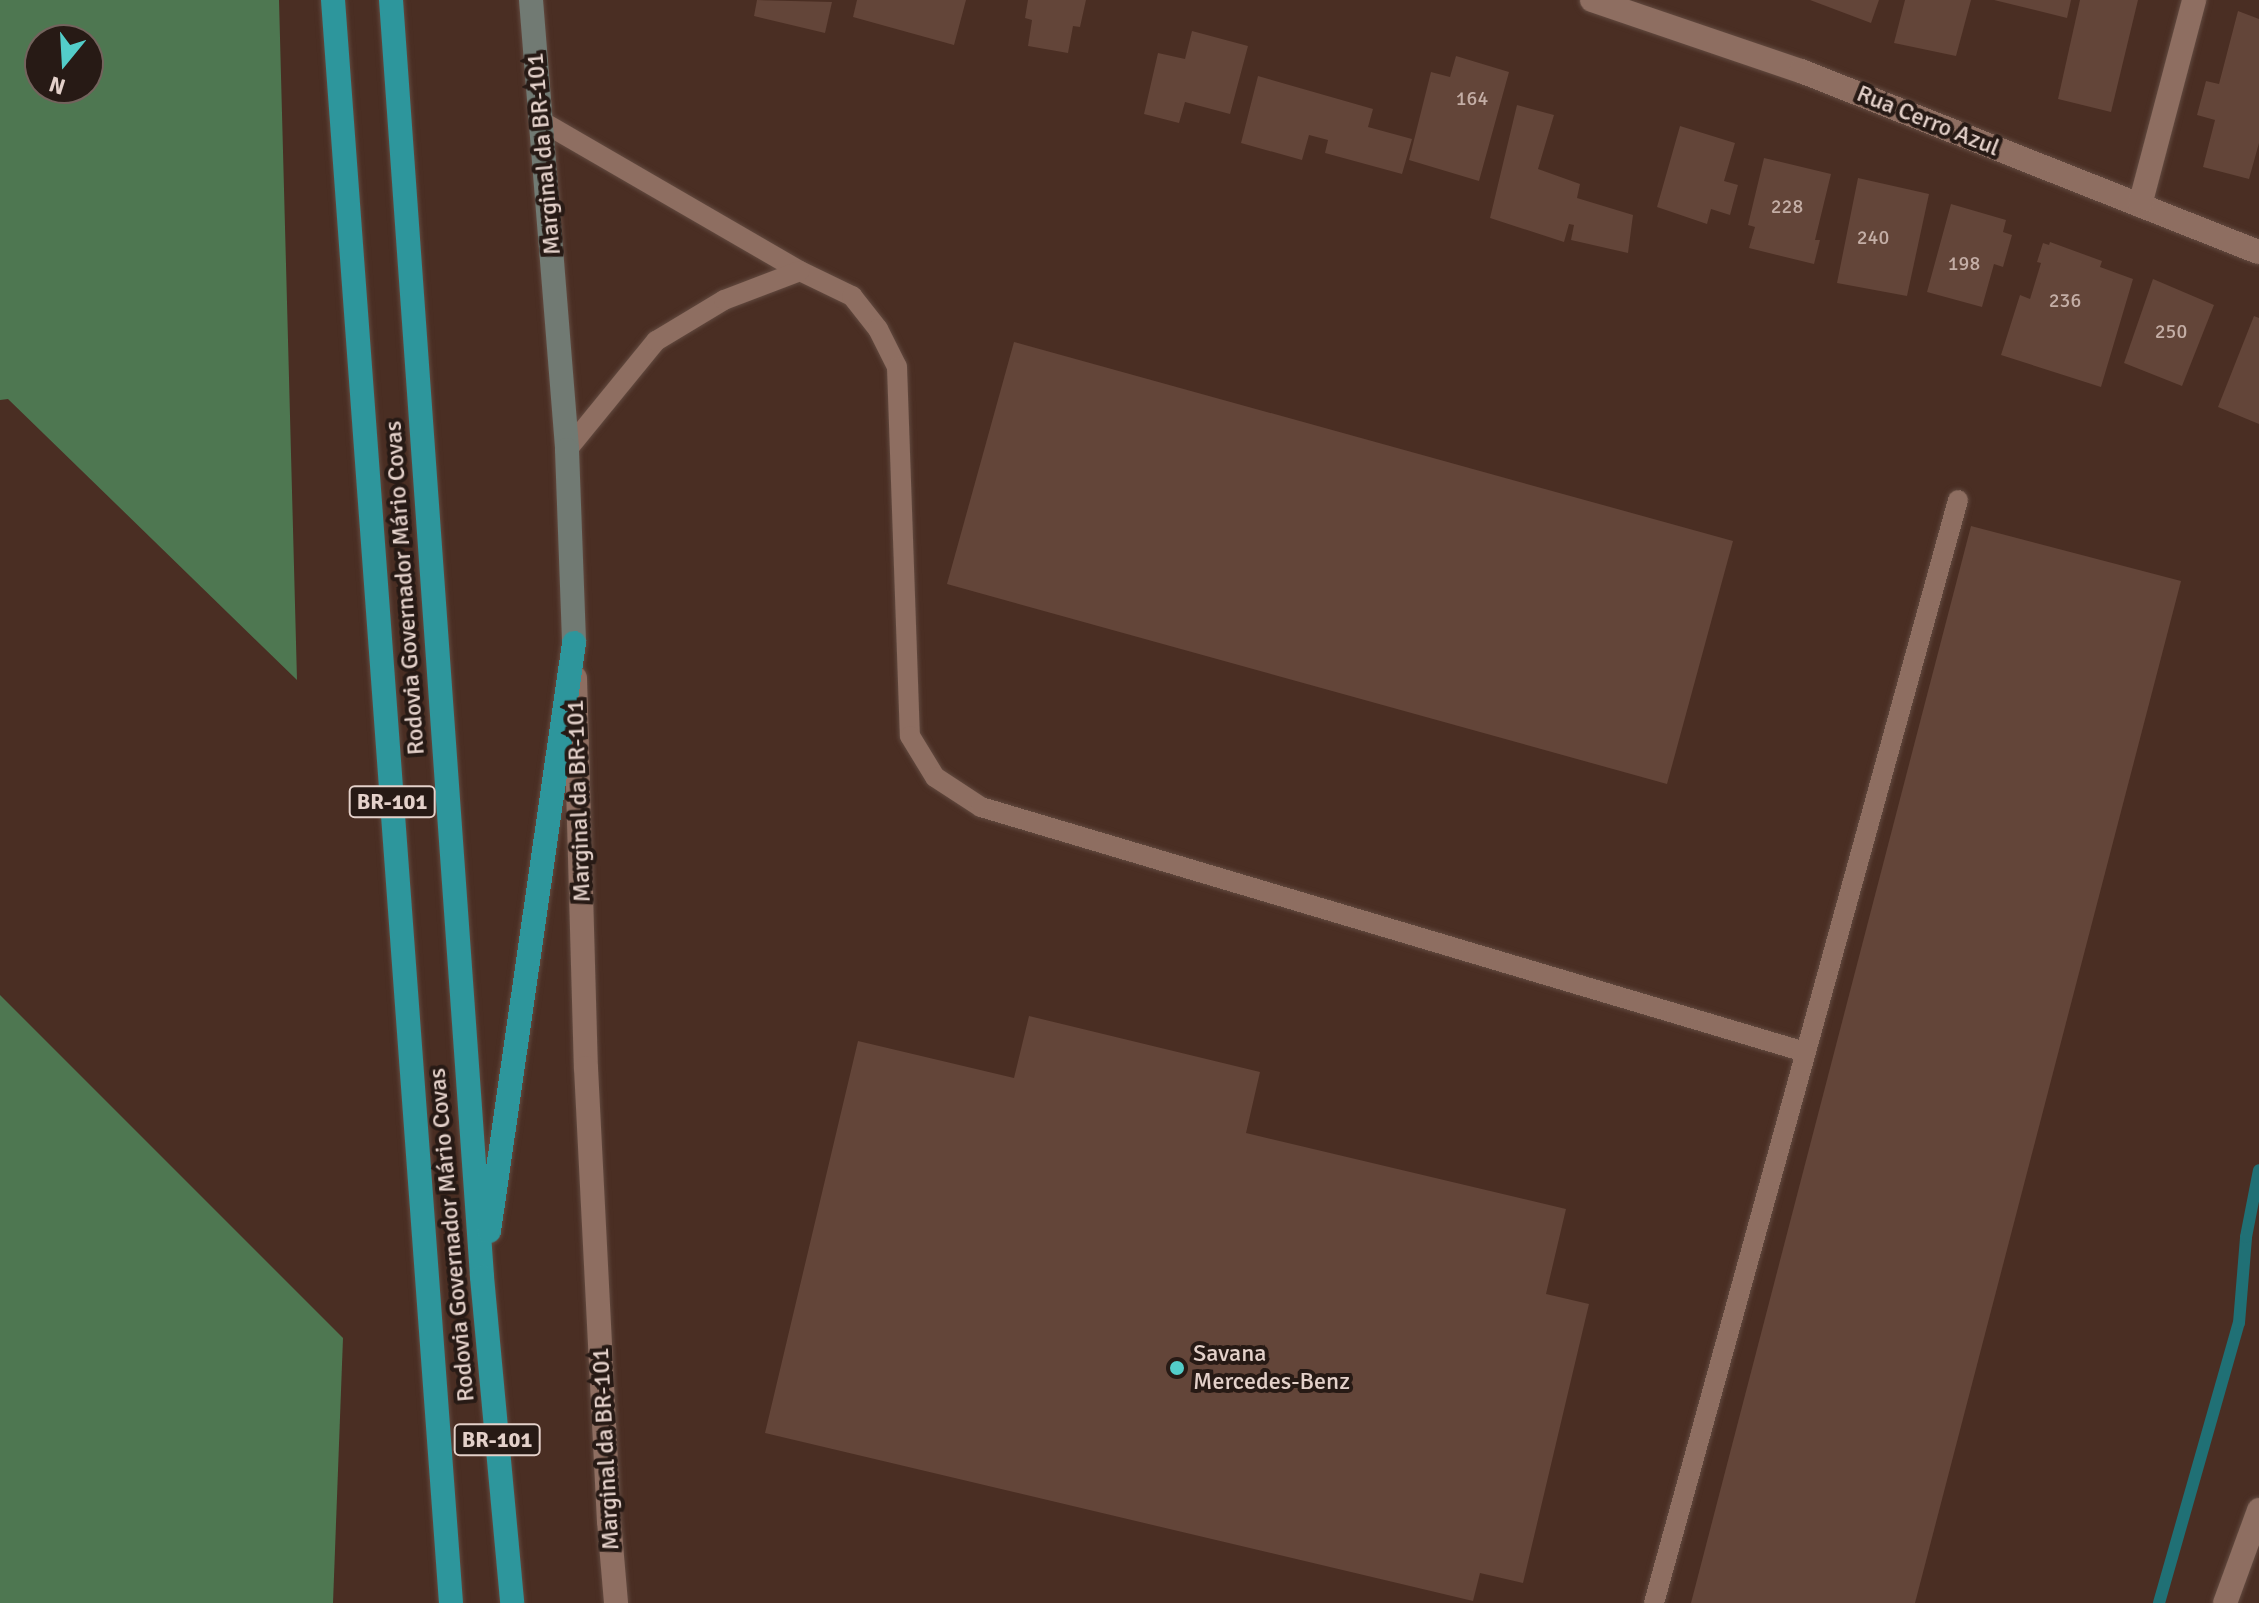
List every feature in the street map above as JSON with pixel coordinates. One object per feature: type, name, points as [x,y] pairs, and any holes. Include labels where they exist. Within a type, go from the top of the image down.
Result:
[{"type":"highway","name":"Rodovia Governador Mário Covas","points":[[333,0],[451,1603]]},
{"type":"highway","name":"Rodovia Governador Mário Covas","points":[[391,0],[482,1277],[512,1603]]},
{"type":"highway","points":[[482,1277],[574,643]]},
{"type":"main road","name":"Marginal da BR-101","points":[[531,0],[567,450],[574,643]]},
{"type":"street","name":"Rua Cerro Azul","points":[[1592,0],[1801,71],[2259,252]]},
{"type":"street","points":[[2140,205],[2194,0]]},
{"type":"street","name":"Marginal da BR-101","points":[[574,643],[586,1068],[616,1603]]},
{"type":"street","points":[[2225,1603],[2259,1510]]},
{"type":"lane","points":[[541,121],[800,271],[852,296],[878,329],[897,367],[910,736],[935,777],[981,807],[1805,1052]]},
{"type":"lane","points":[[567,450],[656,341],[724,300],[800,271]]},
{"type":"lane","points":[[1654,1603],[1958,500]]},
{"type":"green space","points":[[0,0],[279,0],[297,680],[8,399],[0,400]]},
{"type":"green space","points":[[0,995],[343,1338],[333,1603],[0,1603]]},
{"type":"building","points":[[757,0],[832,2],[825,33],[754,16]]},
{"type":"building","points":[[857,0],[966,0],[954,45],[853,17]]},
{"type":"building","points":[[1028,0],[1086,0],[1080,27],[1073,26],[1068,53],[1028,46],[1032,20],[1025,18]]},
{"type":"building","points":[[1810,0],[1879,0],[1871,23]]},
{"type":"building","points":[[1905,0],[1971,0],[1956,56],[1894,43]]},
{"type":"building","points":[[1994,0],[2071,0],[2067,18]]},
{"type":"building","points":[[2080,0],[2138,0],[2111,112],[2058,99]]},
{"type":"building","points":[[2238,11],[2259,19],[2259,143],[2249,179],[2203,167],[2215,120],[2197,115],[2206,81],[2219,84]]},
{"type":"building","points":[[1192,31],[1248,46],[1230,114],[1185,102],[1179,123],[1144,114],[1158,53],[1185,59]]},
{"type":"building","points":[[1456,56],[1509,72],[1479,181],[1409,160],[1431,72],[1450,77]]},
{"type":"building","points":[[1258,76],[1373,109],[1368,127],[1412,139],[1402,174],[1325,153],[1328,140],[1309,135],[1302,160],[1241,143]]},
{"type":"building","points":[[1517,105],[1554,115],[1538,169],[1580,184],[1577,198],[1633,215],[1628,253],[1571,240],[1574,225],[1569,224],[1564,242],[1490,218]]},
{"type":"building","points":[[1680,126],[1735,143],[1724,181],[1738,185],[1730,215],[1711,209],[1707,224],[1657,207]]},
{"type":"building","points":[[1764,158],[1831,174],[1815,240],[1820,240],[1814,264],[1749,248],[1755,227],[1748,225]]},
{"type":"building","points":[[1858,178],[1929,194],[1907,296],[1837,283]]},
{"type":"building","points":[[1951,204],[2006,220],[2003,232],[2012,235],[2003,267],[1994,264],[1982,307],[1927,292]]},
{"type":"building","points":[[2050,242],[2102,261],[2100,267],[2133,279],[2101,387],[2001,355],[2020,295],[2030,299],[2041,263],[2037,262],[2043,243],[2049,245]]},
{"type":"building","points":[[2153,279],[2214,305],[2182,386],[2124,363]]},
{"type":"building","points":[[2254,316],[2259,318],[2259,424],[2218,407]]},
{"type":"building","points":[[1014,342],[1733,541],[1667,784],[947,584]]},
{"type":"building","points":[[1971,526],[2181,581],[1915,1603],[1691,1603]]},
{"type":"building","name":"Savana Mercedes-Benz","points":[[1029,1016],[1260,1072],[1246,1133],[1566,1209],[1546,1294],[1589,1304],[1523,1583],[1480,1573],[1473,1601],[765,1433],[858,1041],[1014,1078]]},
{"type":"waterway","points":[[2159,1603],[2239,1323],[2246,1237],[2259,1170]]},
{"type":"place","name":"Savana Mercedes-Benz","points":[[1177,1368]]}]
